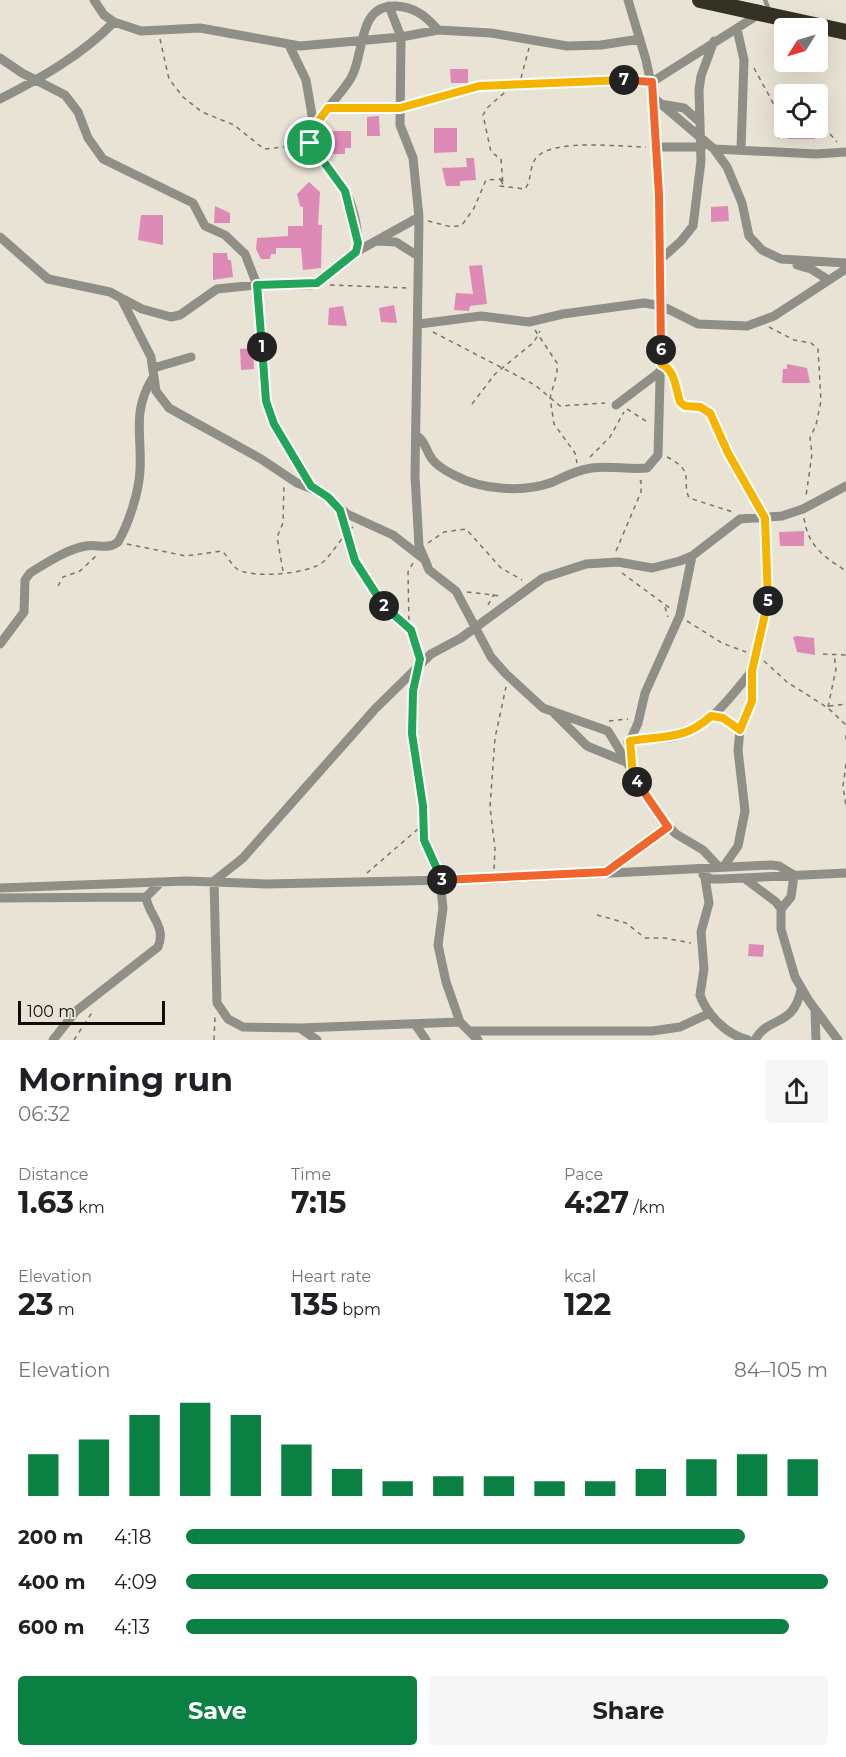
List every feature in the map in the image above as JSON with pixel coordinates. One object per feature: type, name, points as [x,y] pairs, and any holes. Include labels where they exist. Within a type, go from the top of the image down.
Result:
[{"type":"highway","points":[[700,0],[766,9],[846,32]]},
{"type":"street","points":[[94,0],[104,15],[114,22],[141,31],[200,28],[289,45],[310,46],[362,38],[401,37],[438,30],[491,33],[585,46],[640,39]]},
{"type":"street","points":[[417,436],[426,443],[433,461],[471,483],[527,488],[553,482],[580,470],[604,466],[632,470],[647,468],[658,455],[662,306],[656,147],[657,101],[628,0]]},
{"type":"street","points":[[389,6],[401,37],[400,108],[403,138],[413,158],[416,173],[419,217],[415,476],[419,546],[422,558],[429,570],[452,587],[491,657],[506,674],[543,708],[555,714],[594,724],[608,731],[619,745],[633,776],[668,827],[703,850],[721,866]]},
{"type":"street","points":[[356,252],[358,235],[345,191],[310,143],[314,127],[353,75],[369,19],[382,8],[389,6],[420,12],[438,30]]},
{"type":"street","points":[[652,82],[766,9]]},
{"type":"street","points":[[0,99],[90,45],[114,22]]},
{"type":"street","points":[[736,29],[743,49],[741,149]]},
{"type":"street","points":[[661,259],[693,226],[702,143],[698,104],[701,76],[714,41]]},
{"type":"street","points":[[289,45],[306,80],[314,127]]},
{"type":"street","points":[[0,58],[35,80],[52,87],[73,103],[88,138],[103,159],[193,203],[205,226],[225,235],[245,254],[257,285]]},
{"type":"street","points":[[657,101],[684,108],[700,122]]},
{"type":"street","points":[[657,101],[702,143],[714,149],[779,152],[843,149]]},
{"type":"street","points":[[656,147],[702,143]]},
{"type":"street","points":[[714,149],[727,167],[742,203],[749,236],[762,250],[812,269],[827,279]]},
{"type":"street","points":[[0,237],[48,279],[110,292],[142,309],[171,317],[180,315],[217,289],[317,283],[356,252],[419,217]]},
{"type":"street","points":[[358,235],[374,242],[396,242],[418,256]]},
{"type":"street","points":[[781,259],[846,263]]},
{"type":"street","points":[[419,323],[481,316],[529,322],[563,314],[633,304],[662,306],[698,324],[728,327],[761,322],[846,269]]},
{"type":"street","points":[[121,298],[131,313],[134,327],[151,357],[152,380],[156,391],[169,408],[288,478],[323,494],[340,510],[393,535],[422,558]]},
{"type":"street","points":[[152,365],[158,367],[191,357]]},
{"type":"street","points":[[616,405],[666,366],[675,382],[682,405],[700,407],[710,413],[728,453],[765,518],[769,594],[757,657],[752,671],[752,701],[740,730],[738,750],[745,811],[738,846],[721,866]]},
{"type":"street","points":[[0,644],[24,612],[25,580],[30,573],[77,549],[86,546],[105,547],[118,542],[138,483],[141,467],[138,420],[143,394],[152,380]]},
{"type":"street","points":[[214,881],[249,852],[375,709],[436,649],[456,641],[534,584],[568,568],[652,568],[692,556],[734,522],[744,518],[782,516],[802,509],[846,486]]},
{"type":"street","points":[[633,776],[630,741],[639,723],[645,693],[680,615],[692,556]]},
{"type":"street","points":[[619,745],[630,741],[677,736],[696,728],[711,716],[752,671]]},
{"type":"street","points":[[555,714],[586,746],[626,762]]},
{"type":"street","points":[[606,872],[668,827]]},
{"type":"street","points":[[738,846],[746,866]]},
{"type":"street","points":[[0,888],[214,881],[267,884],[492,879],[721,866],[779,866],[794,875]]},
{"type":"street","points":[[697,868],[705,878],[709,903],[701,932],[704,969],[700,995],[710,1013],[729,1031],[748,1040]]},
{"type":"street","points":[[705,878],[846,873]]},
{"type":"street","points":[[781,909],[790,897],[794,875]]},
{"type":"street","points":[[744,878],[776,902],[781,909],[781,928],[801,990],[838,1040]]},
{"type":"street","points":[[440,880],[442,908],[438,945],[446,982],[460,1022],[478,1040]]},
{"type":"street","points":[[214,881],[217,1003],[228,1018],[243,1027],[300,1028],[460,1022]]},
{"type":"street","points":[[0,898],[146,897],[161,882]]},
{"type":"street","points":[[53,1040],[76,1011],[158,946],[161,940],[159,927],[146,897]]},
{"type":"street","points":[[755,1040],[763,1030],[792,1012],[801,990]]},
{"type":"street","points":[[815,1011],[816,1040]]},
{"type":"street","points":[[470,1031],[564,1029],[652,1031],[680,1027],[710,1013]]},
{"type":"street","points":[[415,1024],[426,1040]]},
{"type":"street","points":[[300,1028],[317,1040]]},
{"type":"path","points":[[159,31],[169,79],[189,103],[234,125],[264,149],[291,148],[310,143]]},
{"type":"path","points":[[501,179],[502,185],[501,159],[491,152],[483,115],[487,108],[516,85],[521,78],[530,40]]},
{"type":"path","points":[[743,49],[774,103]]},
{"type":"path","points":[[328,108],[400,108],[479,86],[608,80],[652,82]]},
{"type":"path","points":[[828,133],[843,149]]},
{"type":"path","points":[[779,138],[779,152]]},
{"type":"path","points":[[501,179],[500,186],[525,189],[538,156],[564,147],[656,147]]},
{"type":"path","points":[[419,217],[437,225],[452,227],[462,225],[474,208],[486,180],[501,179]]},
{"type":"path","points":[[317,283],[342,287],[419,289]]},
{"type":"path","points":[[257,285],[268,411],[305,476]]},
{"type":"path","points":[[529,322],[557,363],[557,373],[550,398],[557,431],[576,456],[580,470]]},
{"type":"path","points":[[761,322],[787,337],[811,343],[819,349],[820,401],[816,425],[810,438],[812,454],[802,509],[811,544],[846,571]]},
{"type":"path","points":[[419,323],[501,369],[535,385],[565,407],[605,403],[616,405]]},
{"type":"path","points":[[472,404],[501,369],[530,346],[539,335]]},
{"type":"path","points":[[580,470],[619,424],[625,408],[659,429]]},
{"type":"path","points":[[658,455],[678,463],[684,470],[689,498],[744,518]]},
{"type":"path","points":[[283,572],[277,537],[284,519],[282,489],[298,466]]},
{"type":"path","points":[[632,470],[632,477],[641,481],[641,492],[612,567],[722,643],[757,657],[787,682],[828,707],[846,725]]},
{"type":"path","points":[[340,510],[345,534],[358,567],[382,604],[411,630]]},
{"type":"path","points":[[118,542],[186,556],[222,551],[232,565],[242,571],[255,574],[283,572],[315,567],[328,557],[345,534],[360,520]]},
{"type":"path","points":[[419,546],[444,532],[465,530],[501,568],[534,584]]},
{"type":"path","points":[[58,586],[63,577],[83,568],[105,547]]},
{"type":"path","points":[[422,558],[409,569],[411,630],[420,666],[413,691],[412,734],[425,823],[424,840],[440,880]]},
{"type":"path","points":[[452,587],[462,592],[494,594],[511,599]]},
{"type":"path","points":[[823,654],[846,655]]},
{"type":"path","points":[[828,707],[836,669],[834,654]]},
{"type":"path","points":[[492,879],[495,849],[490,807],[495,738],[506,697],[506,674]]},
{"type":"path","points":[[828,707],[846,704]]},
{"type":"path","points":[[711,716],[723,718],[740,730]]},
{"type":"path","points":[[594,724],[626,718],[639,723]]},
{"type":"path","points":[[846,735],[846,744]]},
{"type":"path","points":[[846,764],[843,778],[846,806]]},
{"type":"path","points":[[357,881],[425,823]]},
{"type":"path","points":[[597,915],[620,920],[645,938],[674,939],[701,945]]},
{"type":"path","points":[[214,1040],[217,1003]]},
{"type":"path","points":[[74,1040],[95,1008]]},
{"type":"building","points":[[450,69],[468,69],[468,83],[451,83]]},
{"type":"building","points":[[379,116],[380,136],[367,136],[367,117]]},
{"type":"building","points":[[434,128],[457,128],[457,152],[434,153]]},
{"type":"building","points":[[329,131],[351,131],[351,148],[345,148],[345,154],[325,154]]},
{"type":"building","points":[[788,138],[815,138],[815,139]]},
{"type":"building","points":[[466,158],[474,158],[476,180],[460,181],[460,186],[446,186],[442,168],[467,167]]},
{"type":"building","points":[[309,182],[320,192],[318,225],[322,225],[321,268],[303,270],[301,248],[276,248],[276,254],[271,254],[270,259],[261,259],[256,249],[257,238],[288,236],[288,226],[303,226],[303,207],[300,206],[297,194]]},
{"type":"building","points":[[215,206],[230,213],[230,223],[214,223]]},
{"type":"building","points":[[728,206],[729,221],[711,222],[711,207]]},
{"type":"building","points":[[141,215],[163,215],[163,245],[138,240]]},
{"type":"building","points":[[213,253],[227,253],[228,260],[231,260],[233,277],[213,280]]},
{"type":"building","points":[[482,265],[487,304],[470,306],[469,311],[454,310],[456,293],[473,294],[469,266]]},
{"type":"building","points":[[394,305],[397,323],[381,322],[379,308]]},
{"type":"building","points":[[343,306],[347,326],[328,325],[329,308]]},
{"type":"building","points":[[253,348],[254,369],[241,370],[240,349]]},
{"type":"building","points":[[787,364],[807,368],[810,383],[782,383],[783,369],[787,369]]},
{"type":"building","points":[[804,531],[804,546],[780,546],[779,532]]},
{"type":"building","points":[[793,637],[814,638],[815,655],[797,652]]},
{"type":"building","points":[[749,944],[764,945],[763,957],[748,956]]},
{"type":"route","points":[[600,80],[652,82],[659,195],[661,364],[666,366],[675,382],[682,405],[700,407],[710,413],[728,453],[762,511],[765,518],[769,594],[764,627],[752,671],[752,701],[740,730],[734,728],[723,718],[711,716],[696,728],[677,736],[630,741],[633,776],[668,827],[606,872],[440,880],[427,848],[424,840],[425,823],[412,734],[414,708],[412,696],[420,666],[415,639],[411,630],[386,610],[358,567],[345,534],[340,510],[328,497],[311,486],[274,424],[266,401],[257,285],[312,285],[317,283],[356,252],[358,243],[358,235],[345,191],[310,143],[310,134],[328,108],[400,108],[410,103],[479,86],[600,80]]}]
